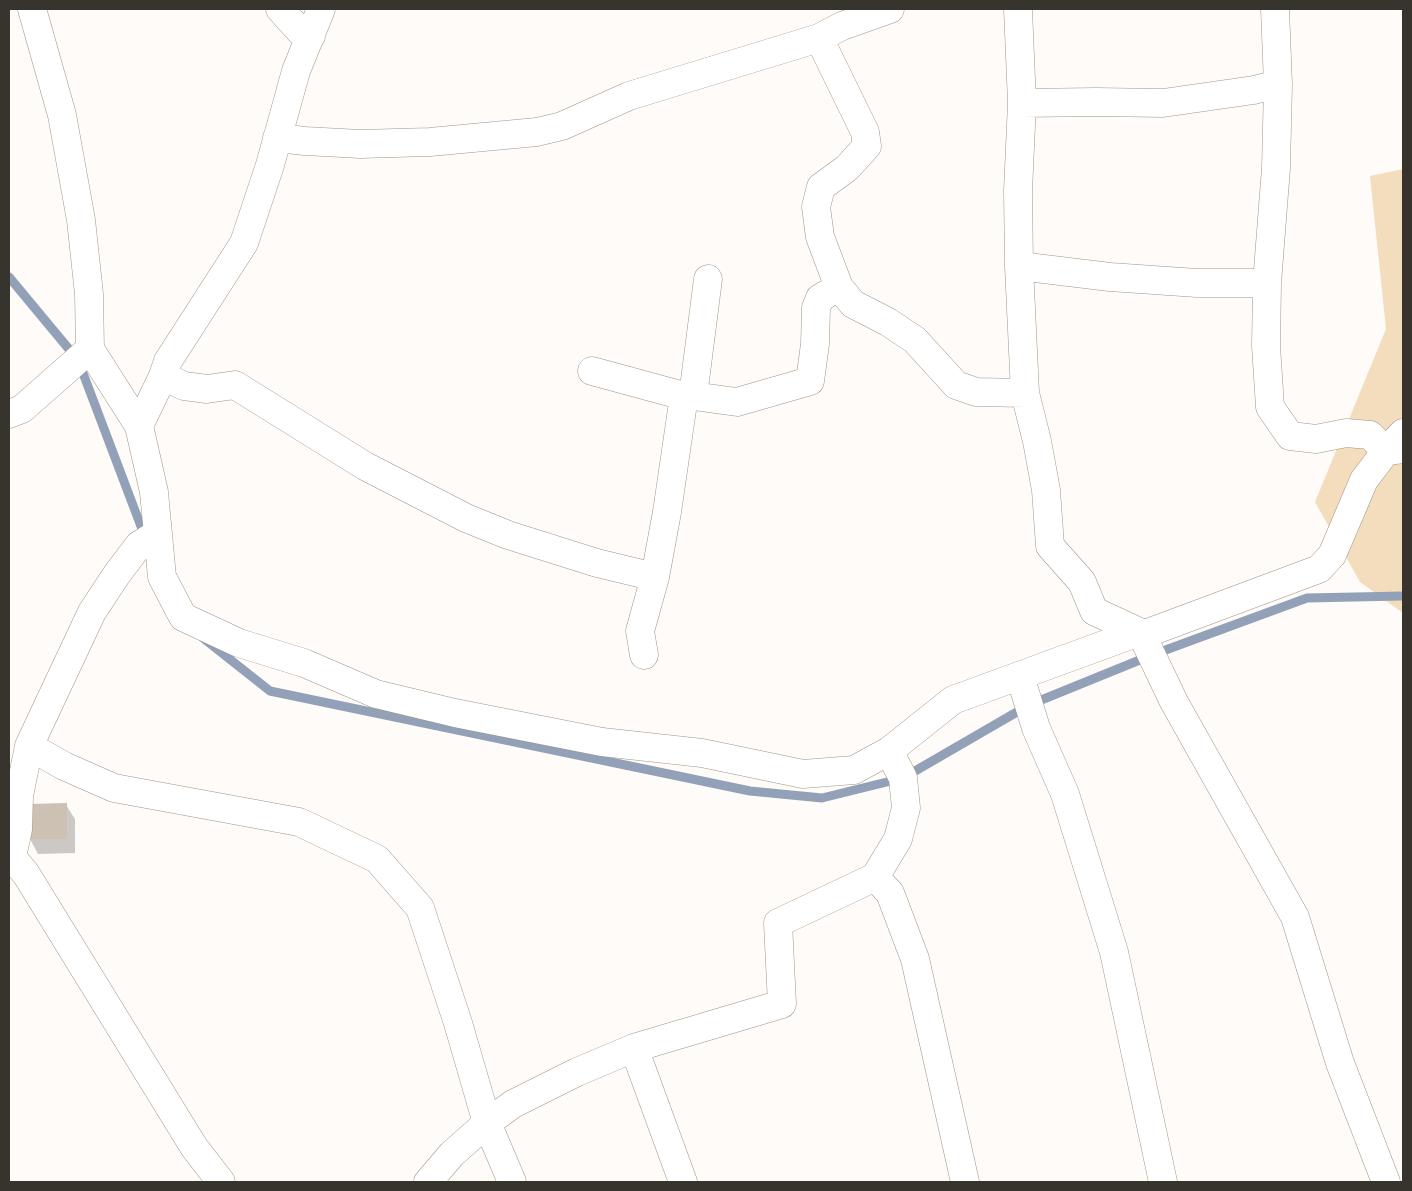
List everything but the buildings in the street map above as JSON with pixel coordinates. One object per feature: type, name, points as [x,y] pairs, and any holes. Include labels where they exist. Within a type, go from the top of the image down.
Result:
[{"type":"street","points":[[32,9],[62,115],[81,220],[89,294],[90,349],[140,426],[154,492],[162,577],[183,617],[239,643],[304,663],[376,694],[455,713],[602,742],[702,753],[803,774],[854,770],[889,751],[953,700],[1319,569],[1332,555],[1364,480],[1398,445],[1370,435],[1346,433],[1316,439],[1290,436],[1270,407],[1266,346],[1267,283],[1276,168],[1278,84],[1275,9]]},
{"type":"street","points":[[280,9],[300,31],[311,36]]},
{"type":"street","points":[[140,426],[168,362],[244,243],[296,71],[321,9]]},
{"type":"street","points":[[277,138],[360,144],[430,142],[537,132],[562,126],[629,96],[819,38],[842,26],[890,9]]},
{"type":"street","points":[[1018,9],[1022,103],[1018,191],[1019,266],[1025,393],[1037,441],[1046,490],[1050,546],[1082,582],[1094,611],[1140,633],[1174,702],[1295,917],[1340,1063],[1386,1182]]},
{"type":"street","points":[[819,38],[864,132],[867,146],[847,168],[821,187],[816,207],[820,236],[839,287],[853,304],[888,322],[915,340],[956,385],[976,392],[1025,393]]},
{"type":"street","points":[[1022,103],[1163,103],[1254,90],[1278,84]]},
{"type":"street","points":[[1019,266],[1110,278],[1178,282],[1267,283]]},
{"type":"street","points":[[644,655],[640,631],[655,577],[668,512],[708,279]]},
{"type":"street","points":[[592,371],[689,396],[737,402],[810,381],[815,344],[816,308],[820,298],[839,287]]},
{"type":"street","points":[[9,414],[22,409],[90,349]]},
{"type":"street","points":[[163,376],[184,386],[207,389],[236,385],[365,466],[466,518],[508,535],[579,558],[655,577]]},
{"type":"street","points":[[158,533],[139,545],[92,612],[29,746],[15,781],[19,796],[18,829],[10,859],[26,874],[194,1147],[221,1182]]},
{"type":"street","points":[[1020,676],[1036,728],[1065,794],[1114,952],[1163,1182]]},
{"type":"street","points":[[29,746],[64,766],[114,788],[299,822],[377,859],[420,908],[458,1023],[488,1123],[512,1182]]},
{"type":"street","points":[[428,1182],[452,1154],[513,1104],[577,1072],[634,1048],[782,1004],[778,923],[875,877],[898,839],[906,808],[903,778],[889,751]]},
{"type":"street","points":[[875,877],[890,894],[915,959],[965,1182]]},
{"type":"street","points":[[634,1048],[682,1182]]},
{"type":"shaded area","points":[[1403,169],[1403,613],[1360,582],[1315,502],[1386,329],[1370,176]]},
{"type":"waterway","points":[[9,277],[78,360],[145,537]]},
{"type":"waterway","points":[[203,638],[270,691],[750,791],[822,798],[903,778],[1029,705],[1152,655],[1307,598],[1403,596]]}]
